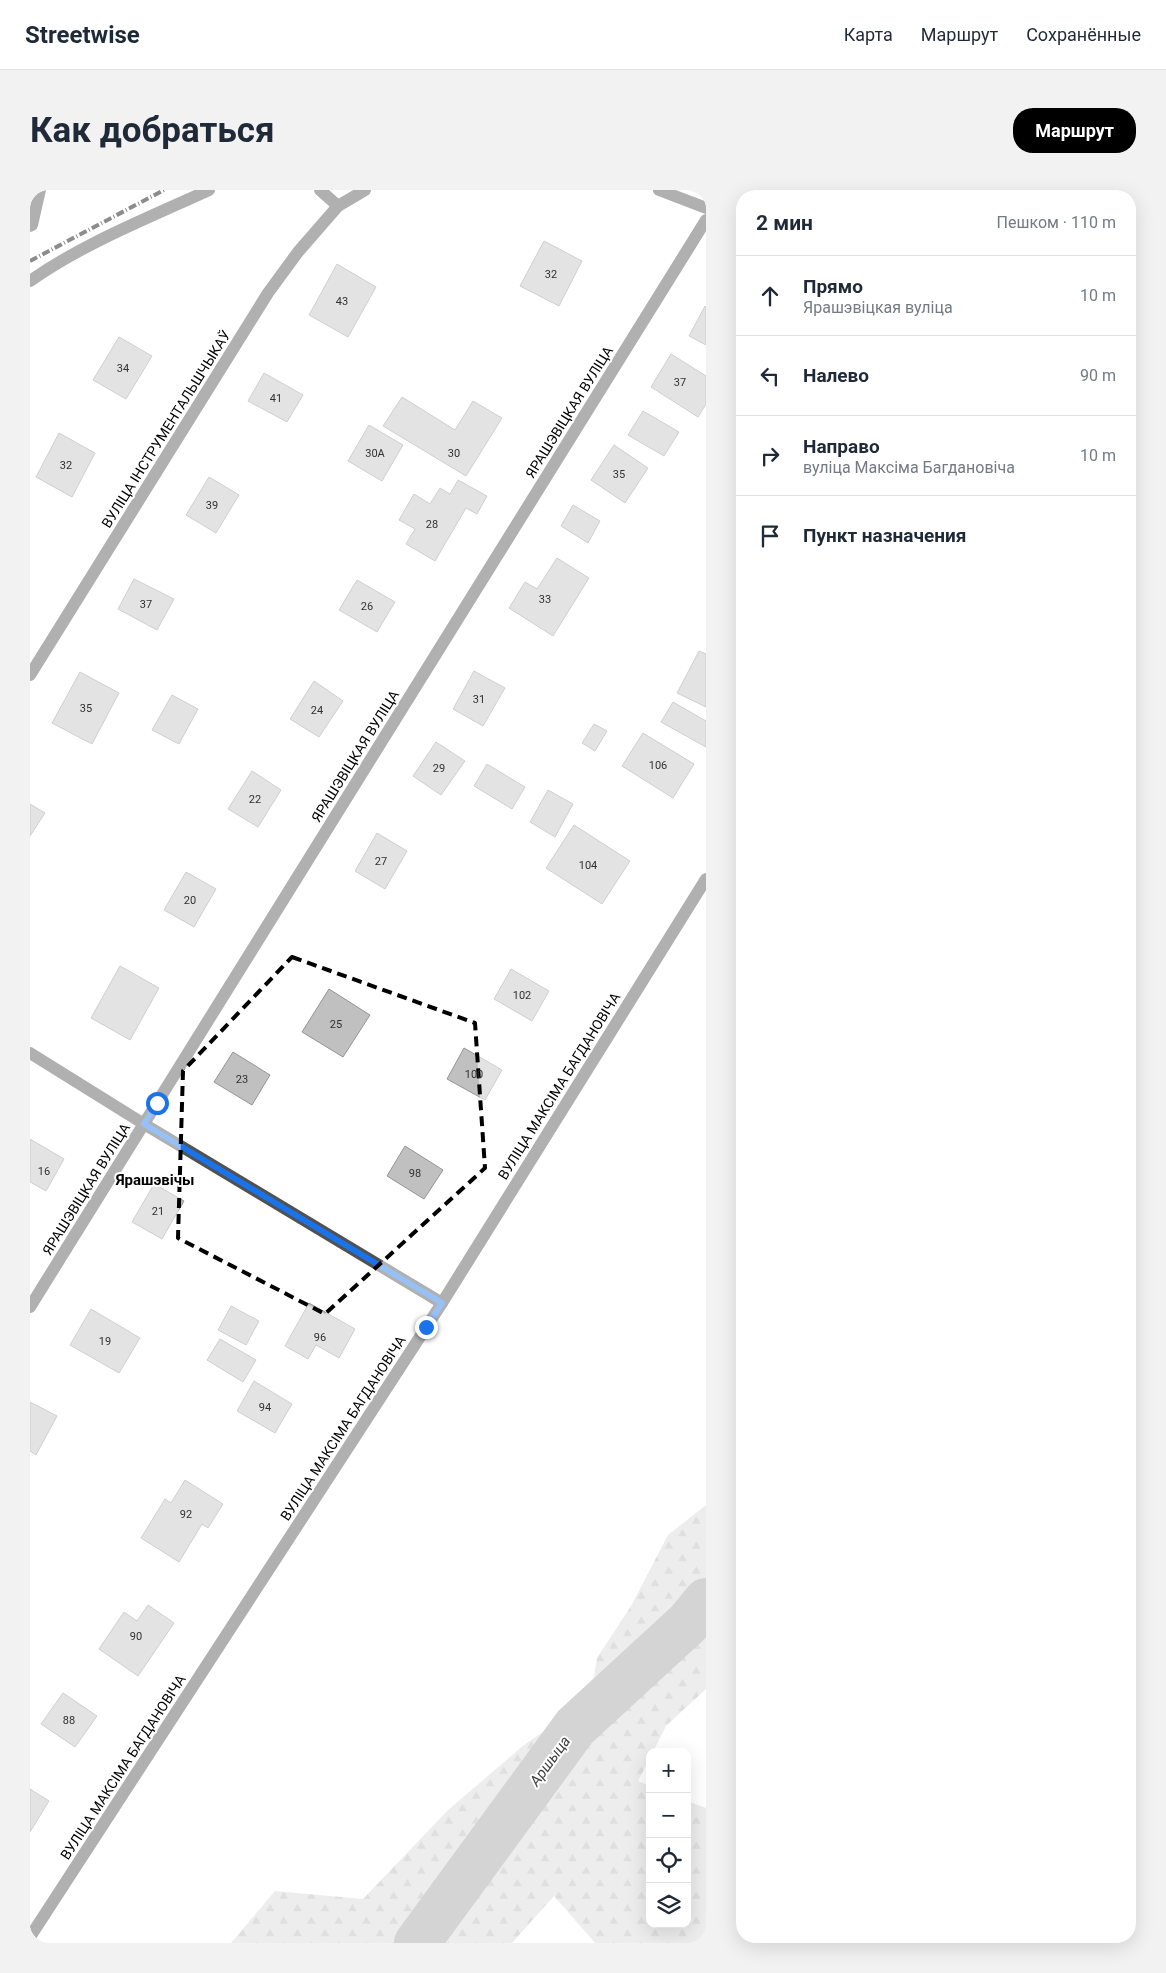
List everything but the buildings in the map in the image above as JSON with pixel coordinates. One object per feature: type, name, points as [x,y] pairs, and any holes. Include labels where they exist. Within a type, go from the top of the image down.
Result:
[{"type":"street","points":[[30,226],[32,225],[40,190]]},
{"type":"street","points":[[30,281],[51,266],[208,190]]},
{"type":"street","points":[[320,190],[338,206]]},
{"type":"street","name":"ВУЛІЦА ІНСТРУМЕНТАЛЬШЧЫКАЎ","points":[[30,675],[268,293],[298,252],[338,206],[365,190]]},
{"type":"street","points":[[659,190],[706,208]]},
{"type":"street","name":"ЯРАШЭВІЦКАЯ ВУЛІЦА","points":[[30,1307],[706,220]]},
{"type":"street","name":"ВУЛІЦА МАКСІМА БАГДАНОВІЧА","points":[[30,1937],[442,1303],[706,879]]},
{"type":"street","points":[[30,1054],[442,1303]]},
{"type":"highlighted area","points":[[292,957],[475,1023],[485,1168],[325,1314],[178,1238],[183,1071]]},
{"type":"green space","points":[[706,1505],[706,1689],[666,1726],[655,1748],[646,1748],[646,1766],[638,1781],[646,1784],[646,1928],[691,1928],[691,1802],[706,1808],[706,1943],[595,1943],[554,1896],[512,1943],[231,1943],[275,1891],[363,1899],[448,1810],[524,1745],[590,1700],[597,1658],[631,1606],[668,1535]]},
{"type":"waterway","name":"Аршыца","points":[[417,1943],[575,1727],[688,1623],[706,1601]]},
{"type":"railway","points":[[30,261],[164,190]]},
{"type":"district","name":"Ярашэвічы","points":[[155,1180]]},
{"type":"route","points":[[157,1103],[144,1124],[442,1303],[426,1327]]}]
